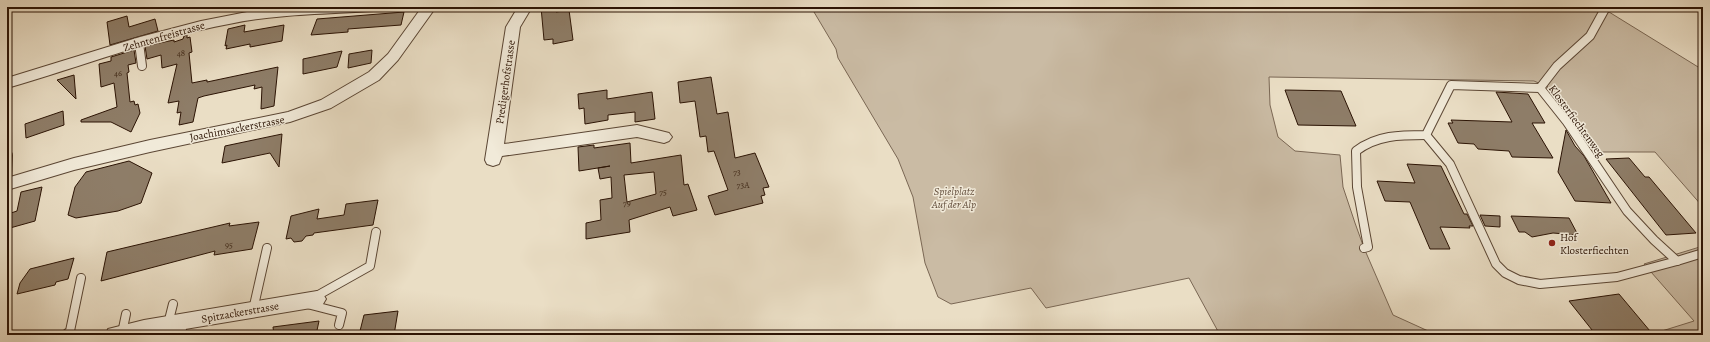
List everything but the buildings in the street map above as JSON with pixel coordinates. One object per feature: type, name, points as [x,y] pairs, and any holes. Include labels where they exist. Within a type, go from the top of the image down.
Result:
[{"type":"street","name":"Zehntenfreistrasse","points":[[7,82],[210,23],[286,10],[374,7]]},
{"type":"street","name":"Joachimsackerstrasse","points":[[7,184],[74,164],[143,148],[290,118],[326,104],[374,76],[393,57],[429,7]]},
{"type":"street","name":"Predigerhofstrasse","points":[[525,7],[513,27],[494,156],[637,132],[664,137]]},
{"type":"street","name":"Spitzackerstrasse","points":[[118,334],[177,327],[253,310],[309,300]]},
{"type":"lane","points":[[1540,88],[1557,66],[1590,36],[1606,7]]},
{"type":"lane","points":[[139,43],[142,66]]},
{"type":"lane","name":"Klosterfiechtenweg","points":[[1426,135],[1451,85],[1540,88],[1567,122],[1627,212],[1654,240],[1678,261]]},
{"type":"lane","points":[[1364,248],[1368,246],[1360,206],[1355,164],[1356,152],[1365,143],[1378,138],[1398,135],[1426,135],[1450,164],[1496,264],[1504,273],[1518,280],[1540,284],[1617,277],[1703,253]]},
{"type":"lane","points":[[7,184],[8,155]]},
{"type":"lane","points":[[309,300],[370,266],[376,232]]},
{"type":"lane","points":[[253,310],[267,248]]},
{"type":"lane","points":[[65,335],[70,331],[81,278]]},
{"type":"lane","points":[[309,300],[342,314],[339,325]]},
{"type":"lane","points":[[173,304],[177,327]]},
{"type":"lane","points":[[118,334],[126,314]]},
{"type":"green space","name":"Spielplatz Auf der Alp","points":[[811,7],[1237,7],[1317,11],[1396,12],[1595,9],[1609,12],[1703,70],[1703,207],[1655,152],[1592,152],[1548,87],[1534,81],[1269,77],[1270,105],[1278,137],[1295,151],[1340,155],[1343,187],[1364,248],[1393,315],[1437,335],[1220,335],[1189,278],[1046,308],[1031,288],[951,304],[938,297],[925,263],[913,197],[898,159],[838,58],[836,49]]},
{"type":"green space","points":[[1703,246],[1703,335],[1649,335],[1694,321],[1644,264]]},
{"type":"place","name":"Hof Klosterfiechten","points":[[1552,243]]}]
